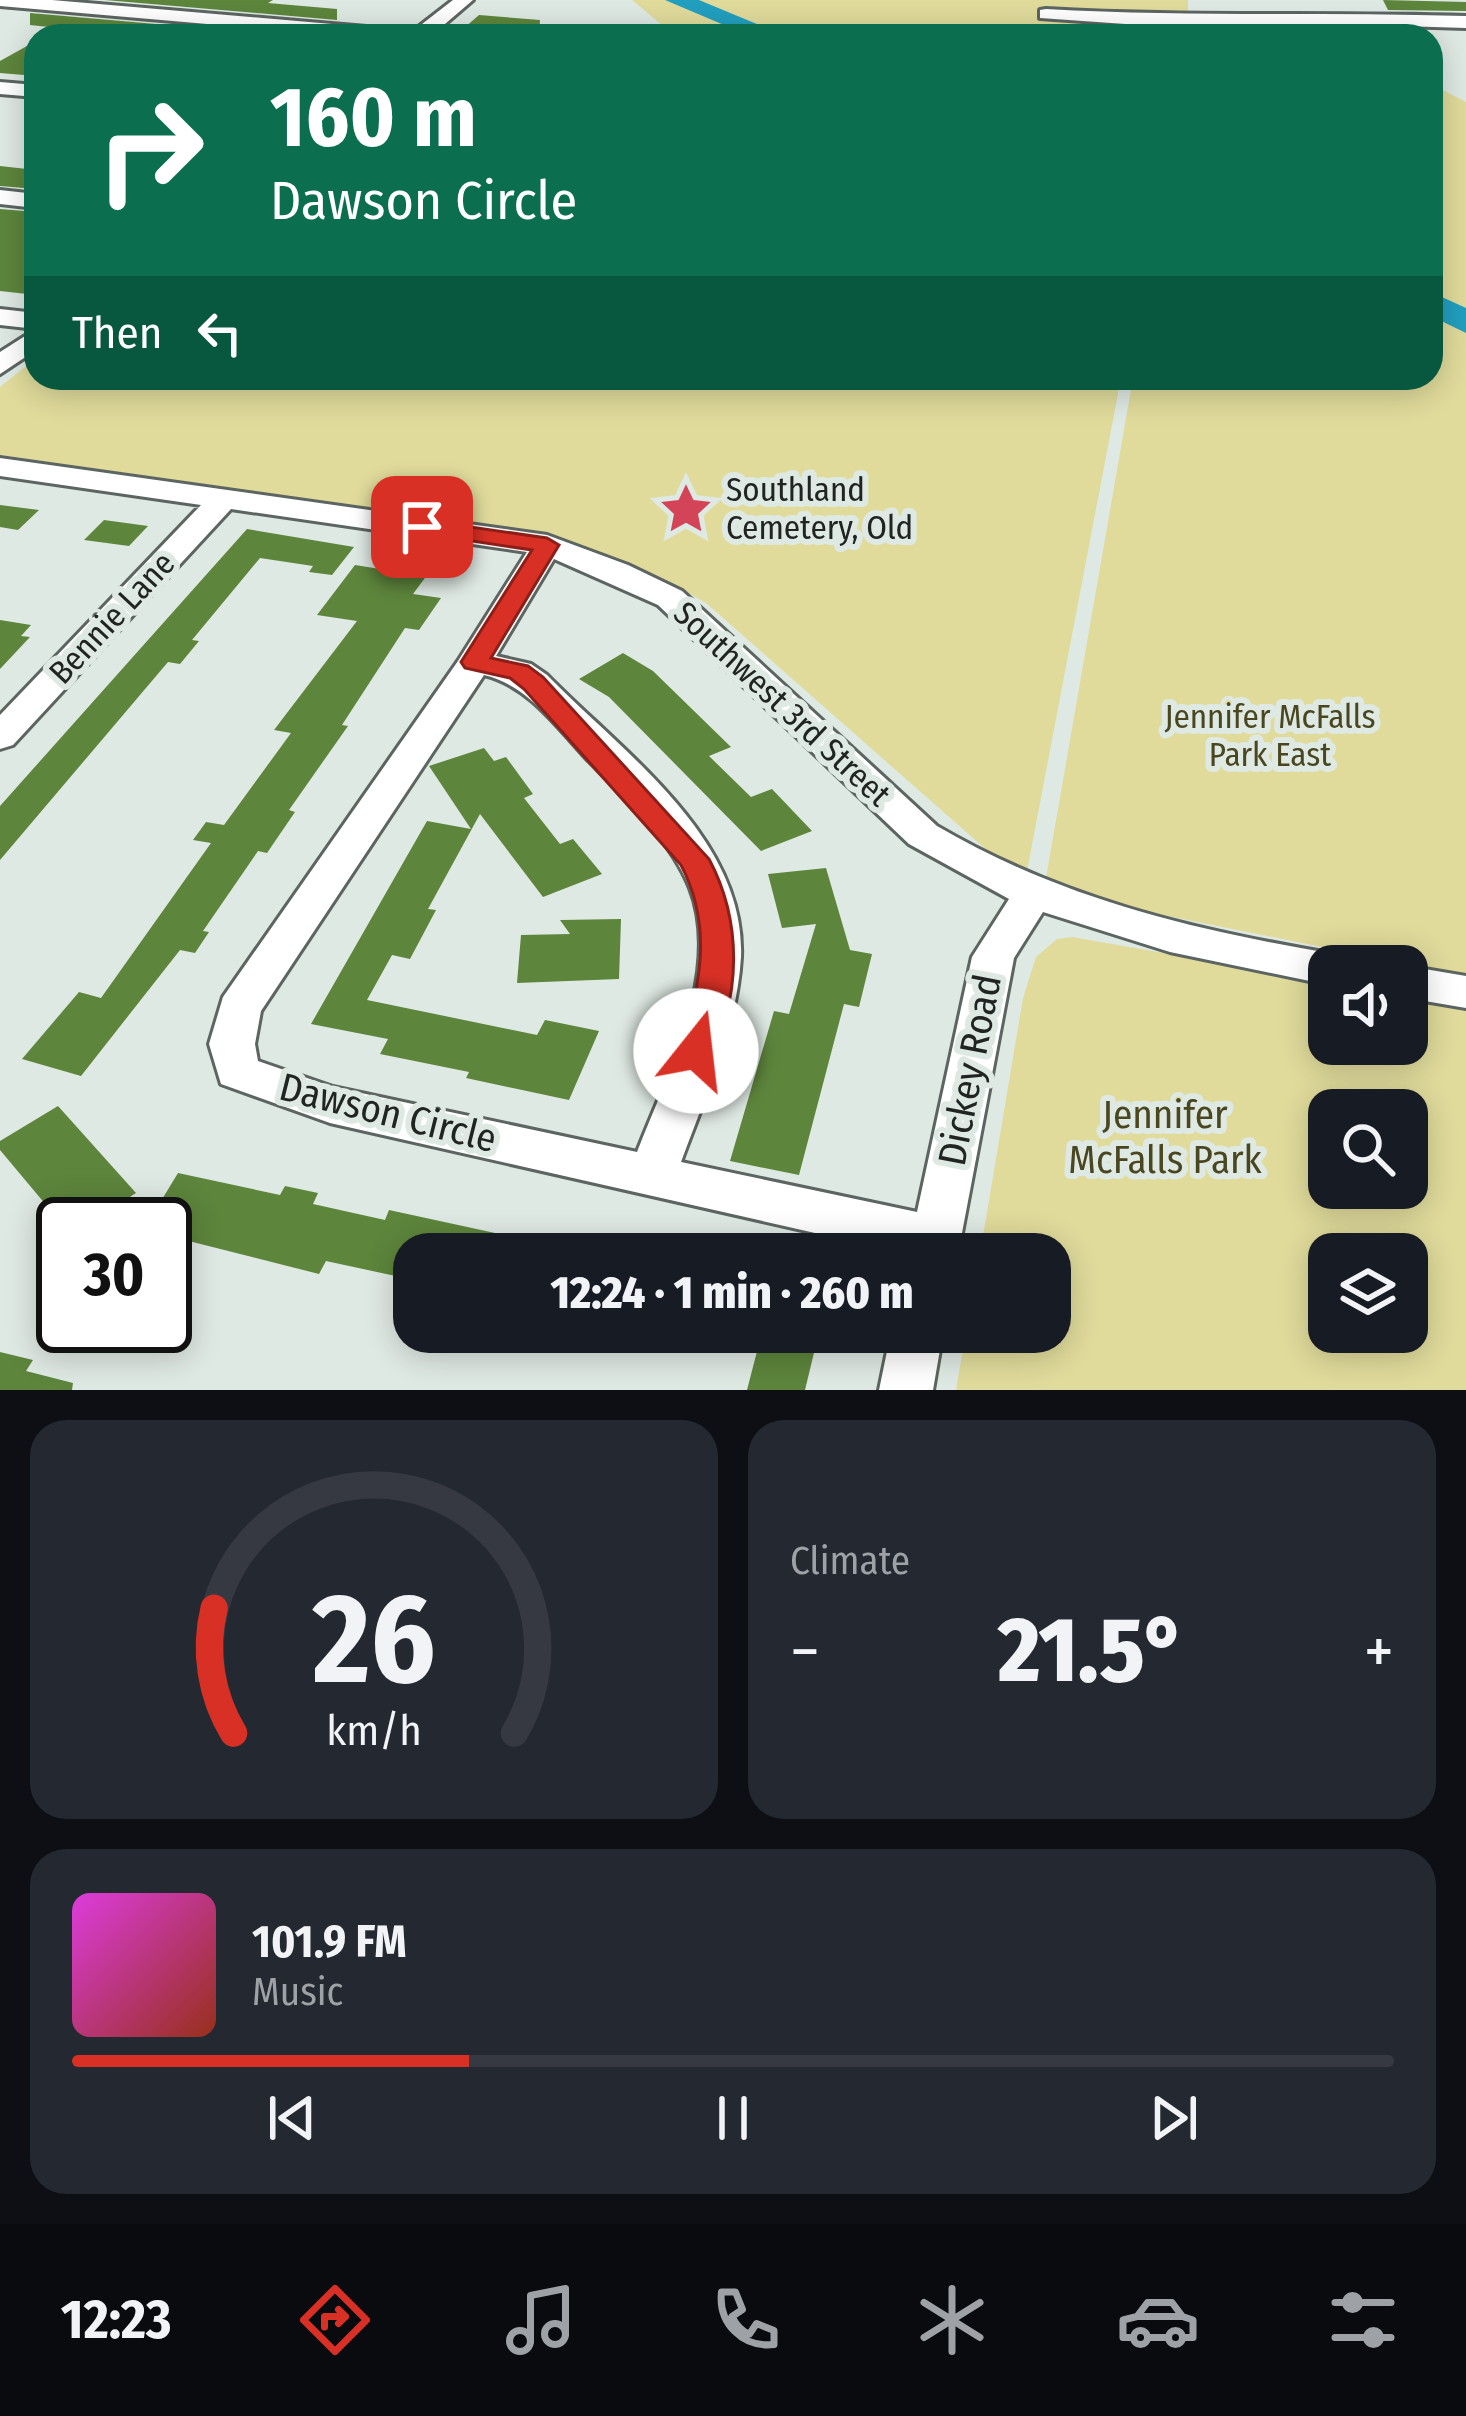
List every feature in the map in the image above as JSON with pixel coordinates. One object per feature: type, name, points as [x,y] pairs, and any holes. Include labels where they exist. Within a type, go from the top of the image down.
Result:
[{"type":"street","points":[[431,24],[464,0]]},
{"type":"street","points":[[1229,0],[1251,22]]},
{"type":"street","points":[[0,1],[272,24]]},
{"type":"street","points":[[1046,14],[1251,22],[1395,18],[1466,22]]},
{"type":"street","points":[[0,366],[24,347]]},
{"type":"street","name":"Southwest 3rd Street","points":[[0,466],[547,545],[670,598],[923,835],[970,866],[1032,896],[1208,948],[1308,965]]},
{"type":"street","name":"Bennie Lane","points":[[0,737],[17,698],[224,499]]},
{"type":"street","name":"Dawson Circle","points":[[547,545],[475,662],[239,1009],[232,1044],[236,1072],[330,1105],[652,1175],[886,1233]]},
{"type":"street","points":[[475,662],[518,672],[534,683],[656,812],[694,859],[713,895],[719,954],[710,1010],[652,1175]]},
{"type":"street","name":"Dickey Road","points":[[937,1233],[993,957],[1032,896]]},
{"type":"street","points":[[1428,986],[1466,992]]},
{"type":"street","points":[[906,1390],[913,1353]]},
{"type":"green space","points":[[632,0],[1188,0],[1188,14],[1195,24],[661,24]]},
{"type":"green space","name":"Jennifer McFalls Park East","points":[[1443,90],[1466,102],[1466,976],[1428,968],[1428,945],[1312,945],[1128,908],[1046,878],[1131,390],[1443,390]]},
{"type":"green space","points":[[24,368],[24,390],[1119,390],[1027,871],[998,860],[706,603],[681,588],[576,546],[493,526],[0,455],[0,387]]},
{"type":"green space","name":"Jennifer McFalls Park","points":[[1072,937],[1308,978],[1308,1065],[1428,1065],[1428,999],[1466,1005],[1466,1390],[956,1390],[962,1353],[1071,1353],[1071,1233],[984,1233],[1023,998],[1036,957],[1057,939]]},
{"type":"building","points":[[105,0],[273,0],[268,3],[337,9],[337,20]]},
{"type":"building","points":[[1383,0],[1466,2],[1466,11],[1388,10]]},
{"type":"building","points":[[30,13],[155,24],[30,24]]},
{"type":"building","points":[[479,15],[540,20],[540,24],[469,24]]},
{"type":"building","points":[[24,48],[24,75],[0,73],[0,61]]},
{"type":"building","points":[[0,166],[24,169],[24,188],[0,186]]},
{"type":"building","points":[[0,209],[24,211],[24,294],[0,291]]},
{"type":"building","points":[[0,505],[39,510],[18,530],[0,527]]},
{"type":"building","points":[[104,520],[148,526],[129,546],[84,540]]},
{"type":"building","points":[[247,529],[354,547],[332,575],[309,572],[313,566],[260,558],[192,640],[199,641],[180,664],[168,662],[0,860],[0,806]]},
{"type":"building","points":[[408,559],[436,563],[413,594],[441,598],[419,630],[405,628],[342,725],[348,726],[289,810],[295,812],[267,853],[258,851],[203,931],[209,932],[195,953],[180,950],[81,1076],[22,1059],[79,992],[101,998],[211,843],[193,840],[206,822],[224,825],[291,733],[274,730],[357,621],[317,615],[355,565],[399,572]]},
{"type":"building","points":[[0,620],[31,625],[21,636],[30,637],[0,669]]},
{"type":"building","points":[[623,653],[653,671],[731,747],[709,756],[751,797],[772,789],[812,831],[761,851],[609,697],[579,679]]},
{"type":"building","points":[[484,748],[494,761],[506,757],[533,794],[524,798],[560,844],[573,839],[602,874],[543,897],[480,814],[428,909],[436,910],[410,959],[392,955],[367,1000],[537,1035],[545,1020],[599,1031],[569,1100],[380,1054],[388,1039],[311,1024],[427,821],[471,829],[429,766]]},
{"type":"building","points":[[826,868],[850,950],[872,954],[859,1007],[844,1004],[799,1175],[730,1161],[774,1011],[789,1014],[816,924],[782,928],[768,874]]},
{"type":"building","points":[[621,919],[619,979],[517,983],[521,935],[570,934],[560,920]]},
{"type":"building","points":[[58,1106],[136,1193],[130,1197],[39,1197],[0,1150],[0,1141]]},
{"type":"building","points":[[178,1173],[280,1195],[285,1186],[318,1193],[313,1204],[385,1220],[389,1210],[495,1233],[393,1233],[393,1275],[326,1261],[319,1274],[192,1242],[192,1197],[163,1197]]},
{"type":"building","points":[[0,1352],[33,1360],[26,1371],[73,1383],[72,1390],[0,1390]]},
{"type":"building","points":[[757,1353],[814,1353],[805,1390],[747,1390]]},
{"type":"waterway","points":[[677,0],[741,24]]},
{"type":"waterway","points":[[1443,309],[1466,322]]},
{"type":"place","name":"Southland Cemetery, Old","points":[[686,509]]},
{"type":"route","points":[[422,527],[547,545],[475,662],[518,672],[534,683],[694,859],[713,895],[719,954],[710,1010],[696,1051]]}]
